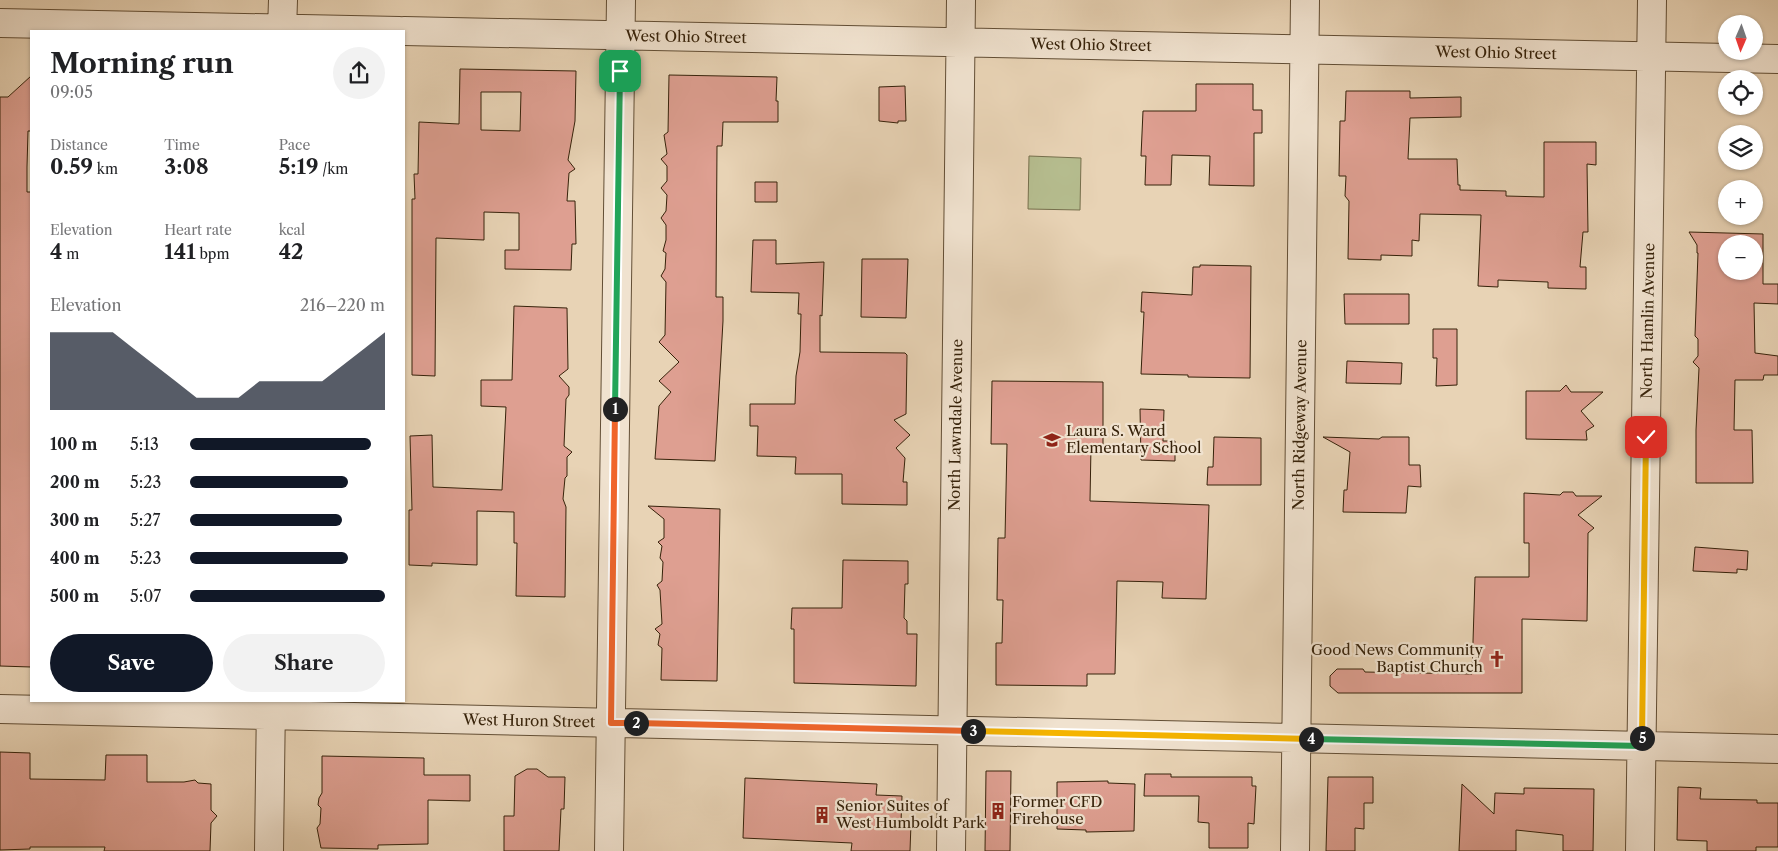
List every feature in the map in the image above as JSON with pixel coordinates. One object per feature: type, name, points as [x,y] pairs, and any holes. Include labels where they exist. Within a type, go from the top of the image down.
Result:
[{"type":"street","points":[[0,23],[282,30],[282,0]]},
{"type":"street","points":[[609,851],[621,0]]},
{"type":"street","name":"North Lawndale Avenue","points":[[951,851],[961,0]]},
{"type":"street","name":"North Ridgeway Avenue","points":[[1295,851],[1306,0]]},
{"type":"street","name":"North Hamlin Avenue","points":[[1640,851],[1652,0]]},
{"type":"street","name":"West Ohio Street","points":[[405,31],[1778,59]]},
{"type":"street","points":[[269,851],[271,708]]},
{"type":"street","name":"West Huron Street","points":[[0,709],[271,708],[611,723],[1778,749]]},
{"type":"green space","points":[[1029,156],[1081,158],[1080,210],[1028,209]]},
{"type":"building","points":[[460,69],[576,71],[575,121],[568,160],[575,169],[569,173],[567,201],[575,201],[576,244],[572,244],[571,270],[505,269],[505,250],[519,250],[519,213],[484,212],[484,240],[436,238],[435,376],[412,375],[412,199],[415,199],[414,174],[418,174],[419,122],[459,124]],"holes":[[[481,92],[521,92],[520,131],[481,130]]]},
{"type":"building","points":[[669,75],[777,77],[776,101],[778,101],[778,122],[723,122],[722,146],[717,146],[716,297],[723,297],[723,321],[715,461],[655,459],[659,406],[671,392],[659,381],[679,362],[659,342],[665,335],[666,282],[661,276],[665,269],[666,253],[663,251],[666,240],[666,225],[661,218],[666,211],[667,195],[661,188],[667,181],[667,166],[661,159],[667,154],[664,135],[668,132]]},
{"type":"building","points":[[30,77],[27,192],[30,192],[30,667],[0,666],[0,97],[8,97]]},
{"type":"building","points":[[1196,84],[1253,84],[1253,110],[1262,110],[1262,133],[1254,133],[1254,186],[1209,185],[1210,156],[1172,155],[1171,185],[1145,185],[1146,156],[1141,156],[1143,111],[1196,111]]},
{"type":"building","points":[[905,86],[906,121],[898,121],[898,123],[879,121],[879,87]]},
{"type":"building","points":[[1346,91],[1410,91],[1410,98],[1461,97],[1461,117],[1410,118],[1408,159],[1457,159],[1458,185],[1460,185],[1460,190],[1506,191],[1506,196],[1544,197],[1544,142],[1596,142],[1596,165],[1587,164],[1588,232],[1583,232],[1580,267],[1586,267],[1586,289],[1548,288],[1548,282],[1498,280],[1498,287],[1478,286],[1481,215],[1420,214],[1419,241],[1412,240],[1412,256],[1381,255],[1381,260],[1348,259],[1349,201],[1345,196],[1346,176],[1339,176],[1340,121],[1345,121]]},
{"type":"building","points":[[755,182],[777,182],[777,202],[755,202]]},
{"type":"building","points":[[1689,232],[1763,234],[1718,235],[1718,280],[1763,280],[1763,284],[1778,284],[1778,304],[1754,303],[1755,353],[1778,356],[1778,375],[1764,375],[1763,380],[1735,380],[1734,430],[1752,430],[1753,483],[1696,483],[1699,368],[1693,362],[1698,356],[1698,339],[1695,336],[1697,245]]},
{"type":"building","points":[[753,240],[776,240],[776,264],[824,262],[822,316],[820,315],[820,352],[905,353],[907,355],[906,414],[894,420],[910,435],[896,448],[905,458],[903,482],[907,482],[907,505],[842,504],[842,474],[795,474],[796,457],[757,456],[758,426],[750,426],[750,404],[795,404],[796,376],[800,352],[801,314],[798,314],[799,293],[751,292]]},
{"type":"building","points":[[862,259],[908,259],[906,318],[861,317]]},
{"type":"building","points":[[1200,265],[1251,266],[1250,378],[1141,374],[1144,312],[1141,312],[1142,292],[1192,295],[1193,267],[1200,267]]},
{"type":"building","points":[[1344,294],[1409,294],[1409,324],[1345,324]]},
{"type":"building","points":[[514,306],[567,308],[568,369],[559,376],[569,387],[569,395],[566,399],[564,446],[572,452],[567,457],[567,476],[565,478],[563,499],[566,507],[565,597],[516,596],[517,543],[514,543],[514,512],[477,511],[477,565],[432,563],[432,566],[409,565],[409,510],[412,510],[410,436],[432,435],[433,487],[502,490],[506,407],[481,406],[481,380],[512,380]]},
{"type":"building","points":[[1433,329],[1457,329],[1457,385],[1436,386],[1437,358],[1433,358]]},
{"type":"building","points":[[1347,361],[1402,363],[1401,384],[1346,383]]},
{"type":"building","points":[[992,381],[1103,382],[1103,446],[1091,446],[1090,501],[1209,505],[1206,599],[1162,598],[1163,582],[1117,581],[1115,674],[1087,674],[1087,686],[996,685],[996,643],[1002,643],[1003,600],[997,600],[998,538],[1005,538],[1007,444],[991,444]]},
{"type":"building","points":[[1566,385],[1571,392],[1603,392],[1581,411],[1594,426],[1586,431],[1587,440],[1526,439],[1526,391],[1560,391]]},
{"type":"building","points":[[1140,409],[1164,410],[1163,441],[1175,441],[1175,461],[1141,460]]},
{"type":"building","points":[[1214,437],[1261,438],[1261,485],[1207,485],[1208,467],[1213,467]]},
{"type":"building","points":[[1323,437],[1379,439],[1382,437],[1409,437],[1409,465],[1420,465],[1421,487],[1408,486],[1406,513],[1343,512],[1344,490],[1347,490],[1350,452]]},
{"type":"building","points":[[1563,492],[1573,492],[1576,496],[1602,496],[1578,515],[1594,528],[1588,533],[1587,621],[1522,619],[1522,693],[1338,693],[1330,686],[1330,676],[1337,669],[1363,669],[1365,672],[1472,674],[1475,577],[1529,577],[1529,543],[1524,543],[1524,493],[1560,495]]},
{"type":"building","points":[[648,506],[720,509],[717,681],[661,680],[662,648],[658,645],[660,634],[655,629],[662,624],[660,590],[657,585],[662,581],[663,562],[660,558],[662,546],[658,542],[664,538],[664,519]]},
{"type":"building","points":[[1695,547],[1748,551],[1747,570],[1737,569],[1737,573],[1693,571]]},
{"type":"building","points":[[843,560],[908,561],[908,584],[905,584],[904,618],[907,621],[907,634],[917,634],[916,686],[794,683],[794,629],[791,629],[792,608],[842,608]]},
{"type":"building","points":[[0,752],[30,753],[30,779],[105,780],[106,755],[147,755],[147,782],[184,782],[195,780],[198,783],[211,784],[211,810],[217,816],[211,823],[210,851],[104,851],[105,847],[30,847],[30,849],[0,850]]},
{"type":"building","points":[[322,756],[424,758],[424,775],[470,775],[470,801],[428,800],[428,844],[378,845],[378,849],[321,848],[317,828],[320,824],[321,808],[318,805],[322,793]]},
{"type":"building","points":[[527,769],[537,769],[548,777],[565,777],[564,809],[561,809],[559,851],[504,851],[504,816],[514,816],[515,776]]},
{"type":"building","name":"Former CFD Firehouse","points":[[986,771],[1011,771],[1010,851],[985,851]]},
{"type":"building","points":[[1145,774],[1171,774],[1171,777],[1252,777],[1252,786],[1256,786],[1254,824],[1248,823],[1248,848],[1209,848],[1209,823],[1198,822],[1199,796],[1144,796]]},
{"type":"building","points":[[1328,777],[1373,777],[1373,803],[1364,803],[1364,829],[1355,828],[1355,851],[1326,851]]},
{"type":"building","name":"Senior Suites of West Humboldt Park","points":[[745,778],[877,784],[876,795],[902,796],[901,822],[911,823],[910,851],[851,851],[852,843],[743,838]]},
{"type":"building","points":[[1108,781],[1108,783],[1135,784],[1134,831],[1086,832],[1086,830],[1057,829],[1057,782]]},
{"type":"building","points":[[1462,784],[1494,814],[1495,793],[1524,794],[1524,788],[1594,789],[1593,851],[1563,851],[1563,835],[1516,830],[1516,851],[1459,851]]},
{"type":"building","points":[[1678,787],[1701,788],[1700,799],[1757,800],[1757,803],[1778,803],[1778,847],[1756,847],[1756,851],[1707,851],[1707,841],[1677,840]]},
{"type":"place","name":"Laura S. Ward Elementary School","points":[[1052,440]]},
{"type":"place","name":"Good News Community Baptist Church","points":[[1497,659]]},
{"type":"place","name":"Former CFD Firehouse","points":[[998,811]]},
{"type":"place","name":"Senior Suites of West Humboldt Park","points":[[822,815]]},
{"type":"route","points":[[620,71],[611,723],[1642,746],[1646,437]]}]
